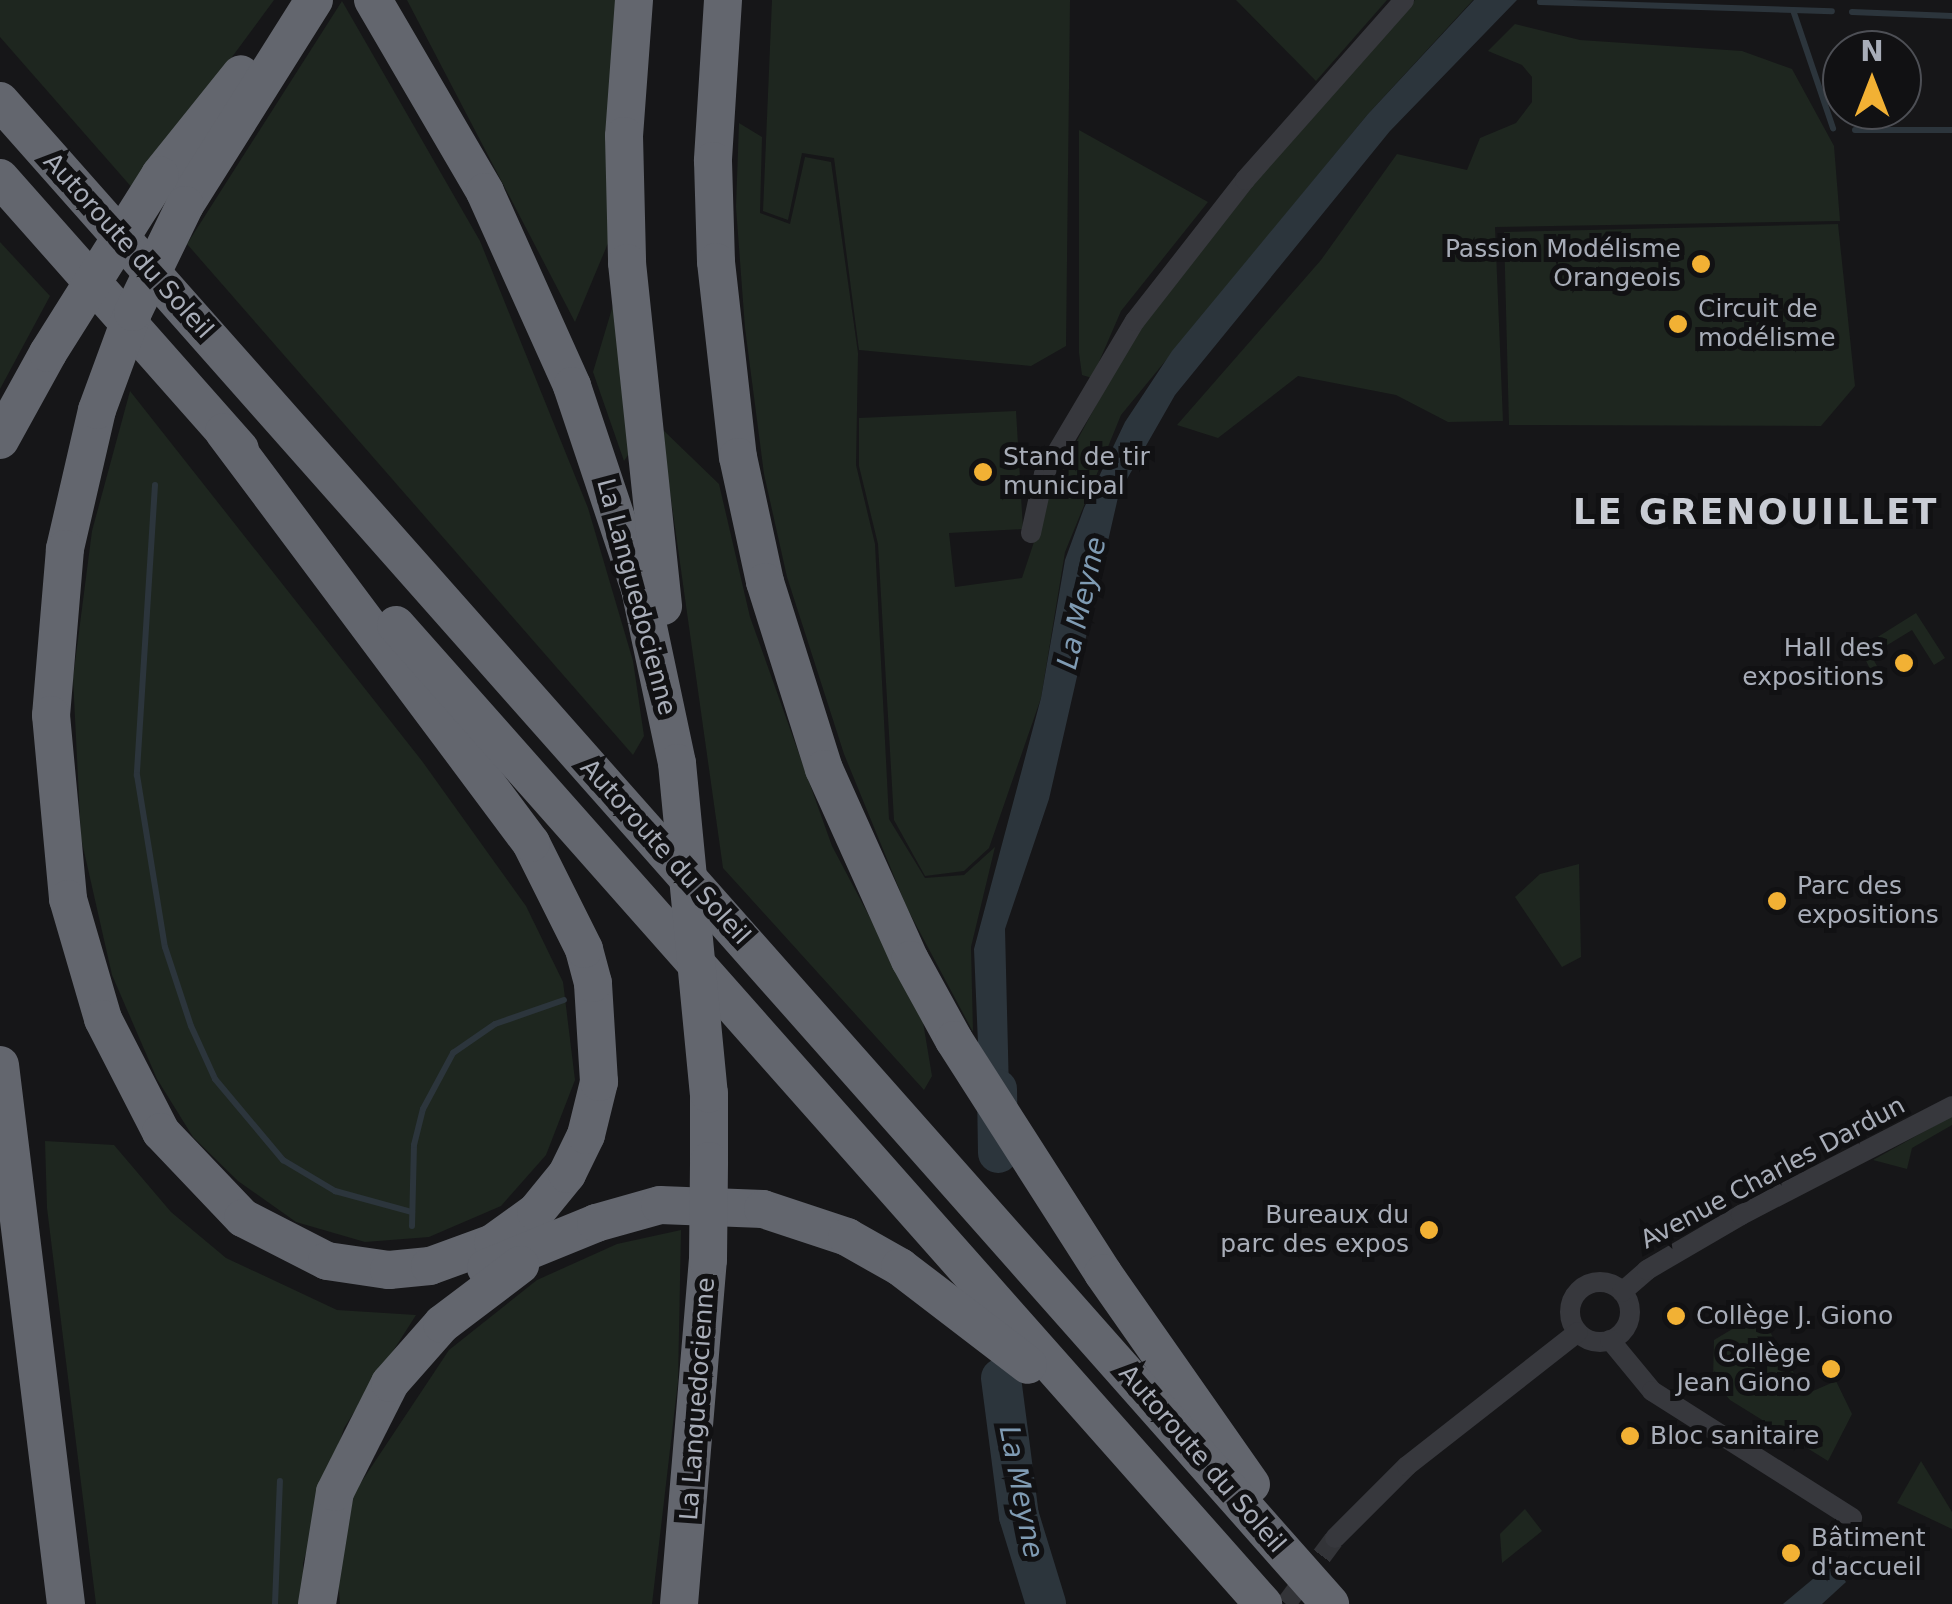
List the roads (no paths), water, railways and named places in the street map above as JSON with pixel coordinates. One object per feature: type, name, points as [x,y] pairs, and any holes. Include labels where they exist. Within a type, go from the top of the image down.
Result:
[{"type":"highway","name":"La Languedocienne","points":[[373,0],[485,192],[572,386],[640,589],[677,763],[709,1093],[710,1161],[708,1260],[679,1604]]},
{"type":"highway","points":[[634,0],[624,136],[627,263],[677,763]]},
{"type":"highway","points":[[723,0],[713,161],[716,262],[738,458],[761,564],[831,784],[902,944],[954,1040],[1023,1151],[1332,1604]]},
{"type":"highway","points":[[0,440],[48,352],[173,192],[300,9]]},
{"type":"highway","name":"Autoroute du Soleil","points":[[0,101],[1332,1604]]},
{"type":"highway","name":"Autoroute du Soleil","points":[[0,178],[1262,1604]]},
{"type":"highway","points":[[173,192],[129,285],[92,404],[44,590],[39,778],[50,875],[71,969],[124,1101],[202,1208],[270,1257],[318,1277],[392,1289],[436,1284],[629,1212],[689,1202],[806,1220],[900,1266],[1108,1428]]},
{"type":"highway","points":[[92,404],[60,586],[52,755],[68,899],[116,1050],[177,1154],[223,1203],[265,1234],[344,1266],[389,1270],[446,1262],[493,1244],[536,1212],[578,1154],[599,1082],[593,983],[577,933],[530,843],[224,432]]},
{"type":"highway","points":[[0,1065],[66,1604]]},
{"type":"highway","points":[[317,1604],[336,1492],[390,1383],[463,1306],[554,1240]]},
{"type":"street","points":[[1031,533],[1044,474],[1135,321],[1233,194],[1404,0]]},
{"type":"street","name":"Avenue Charles Dardun","points":[[1622,1292],[1646,1270],[1741,1215],[1952,1106]]},
{"type":"street","points":[[1607,1283],[1622,1292],[1628,1320],[1610,1340],[1592,1341],[1578,1332],[1570,1309],[1582,1288],[1607,1283]]},
{"type":"street","points":[[1336,1538],[1408,1466],[1578,1332]]},
{"type":"street","points":[[1610,1340],[1652,1390],[1852,1518]]},
{"type":"water","points":[[1474,0],[1517,0],[1390,131],[1175,395],[1119,493],[1049,799],[1005,929],[1009,1092],[978,1043],[974,949],[1041,698],[1065,560],[1084,508],[1125,422],[1172,351],[1368,114]]},
{"type":"water","points":[[1832,1563],[1846,1582],[1822,1604],[1783,1604]]},
{"type":"waterway","points":[[1540,2],[1832,11]]},
{"type":"waterway","points":[[1793,10],[1822,96]]},
{"type":"waterway","points":[[1852,12],[1952,16]]},
{"type":"waterway","points":[[1922,130],[1952,130]]},
{"type":"waterway","points":[[155,485],[137,775],[165,947],[191,1026],[215,1079],[283,1160],[335,1191],[412,1212]]},
{"type":"waterway","points":[[412,1226],[414,1145],[423,1109],[453,1053],[495,1024],[564,1000]]},
{"type":"waterway","name":"La Meyne","points":[[997,1089],[998,1153]]},
{"type":"waterway","name":"La Meyne","points":[[1001,1378],[1019,1516],[1046,1604]]},
{"type":"waterway","points":[[275,1604],[280,1481]]},
{"type":"tunnel","points":[[1286,1604],[1335,1538]]},
{"type":"place","name":"Passion Modélisme Orangeois","points":[[1701,264]]},
{"type":"place","name":"Circuit de modélisme","points":[[1678,324]]},
{"type":"place","name":"Stand de tir municipal","points":[[983,472]]},
{"type":"place","name":"Hall des expositions","points":[[1904,663]]},
{"type":"place","name":"Parc des expositions","points":[[1777,901]]},
{"type":"place","name":"Bureaux du parc des expos","points":[[1429,1230]]},
{"type":"place","name":"Collège J. Giono","points":[[1676,1316]]},
{"type":"place","name":"Collège Jean Giono","points":[[1831,1369]]},
{"type":"place","name":"Bloc sanitaire","points":[[1630,1436]]},
{"type":"place","name":"Bâtiment d'accueil","points":[[1791,1553]]},
{"type":"district","name":"LE GRENOUILLET","points":[[1756,512]]}]
